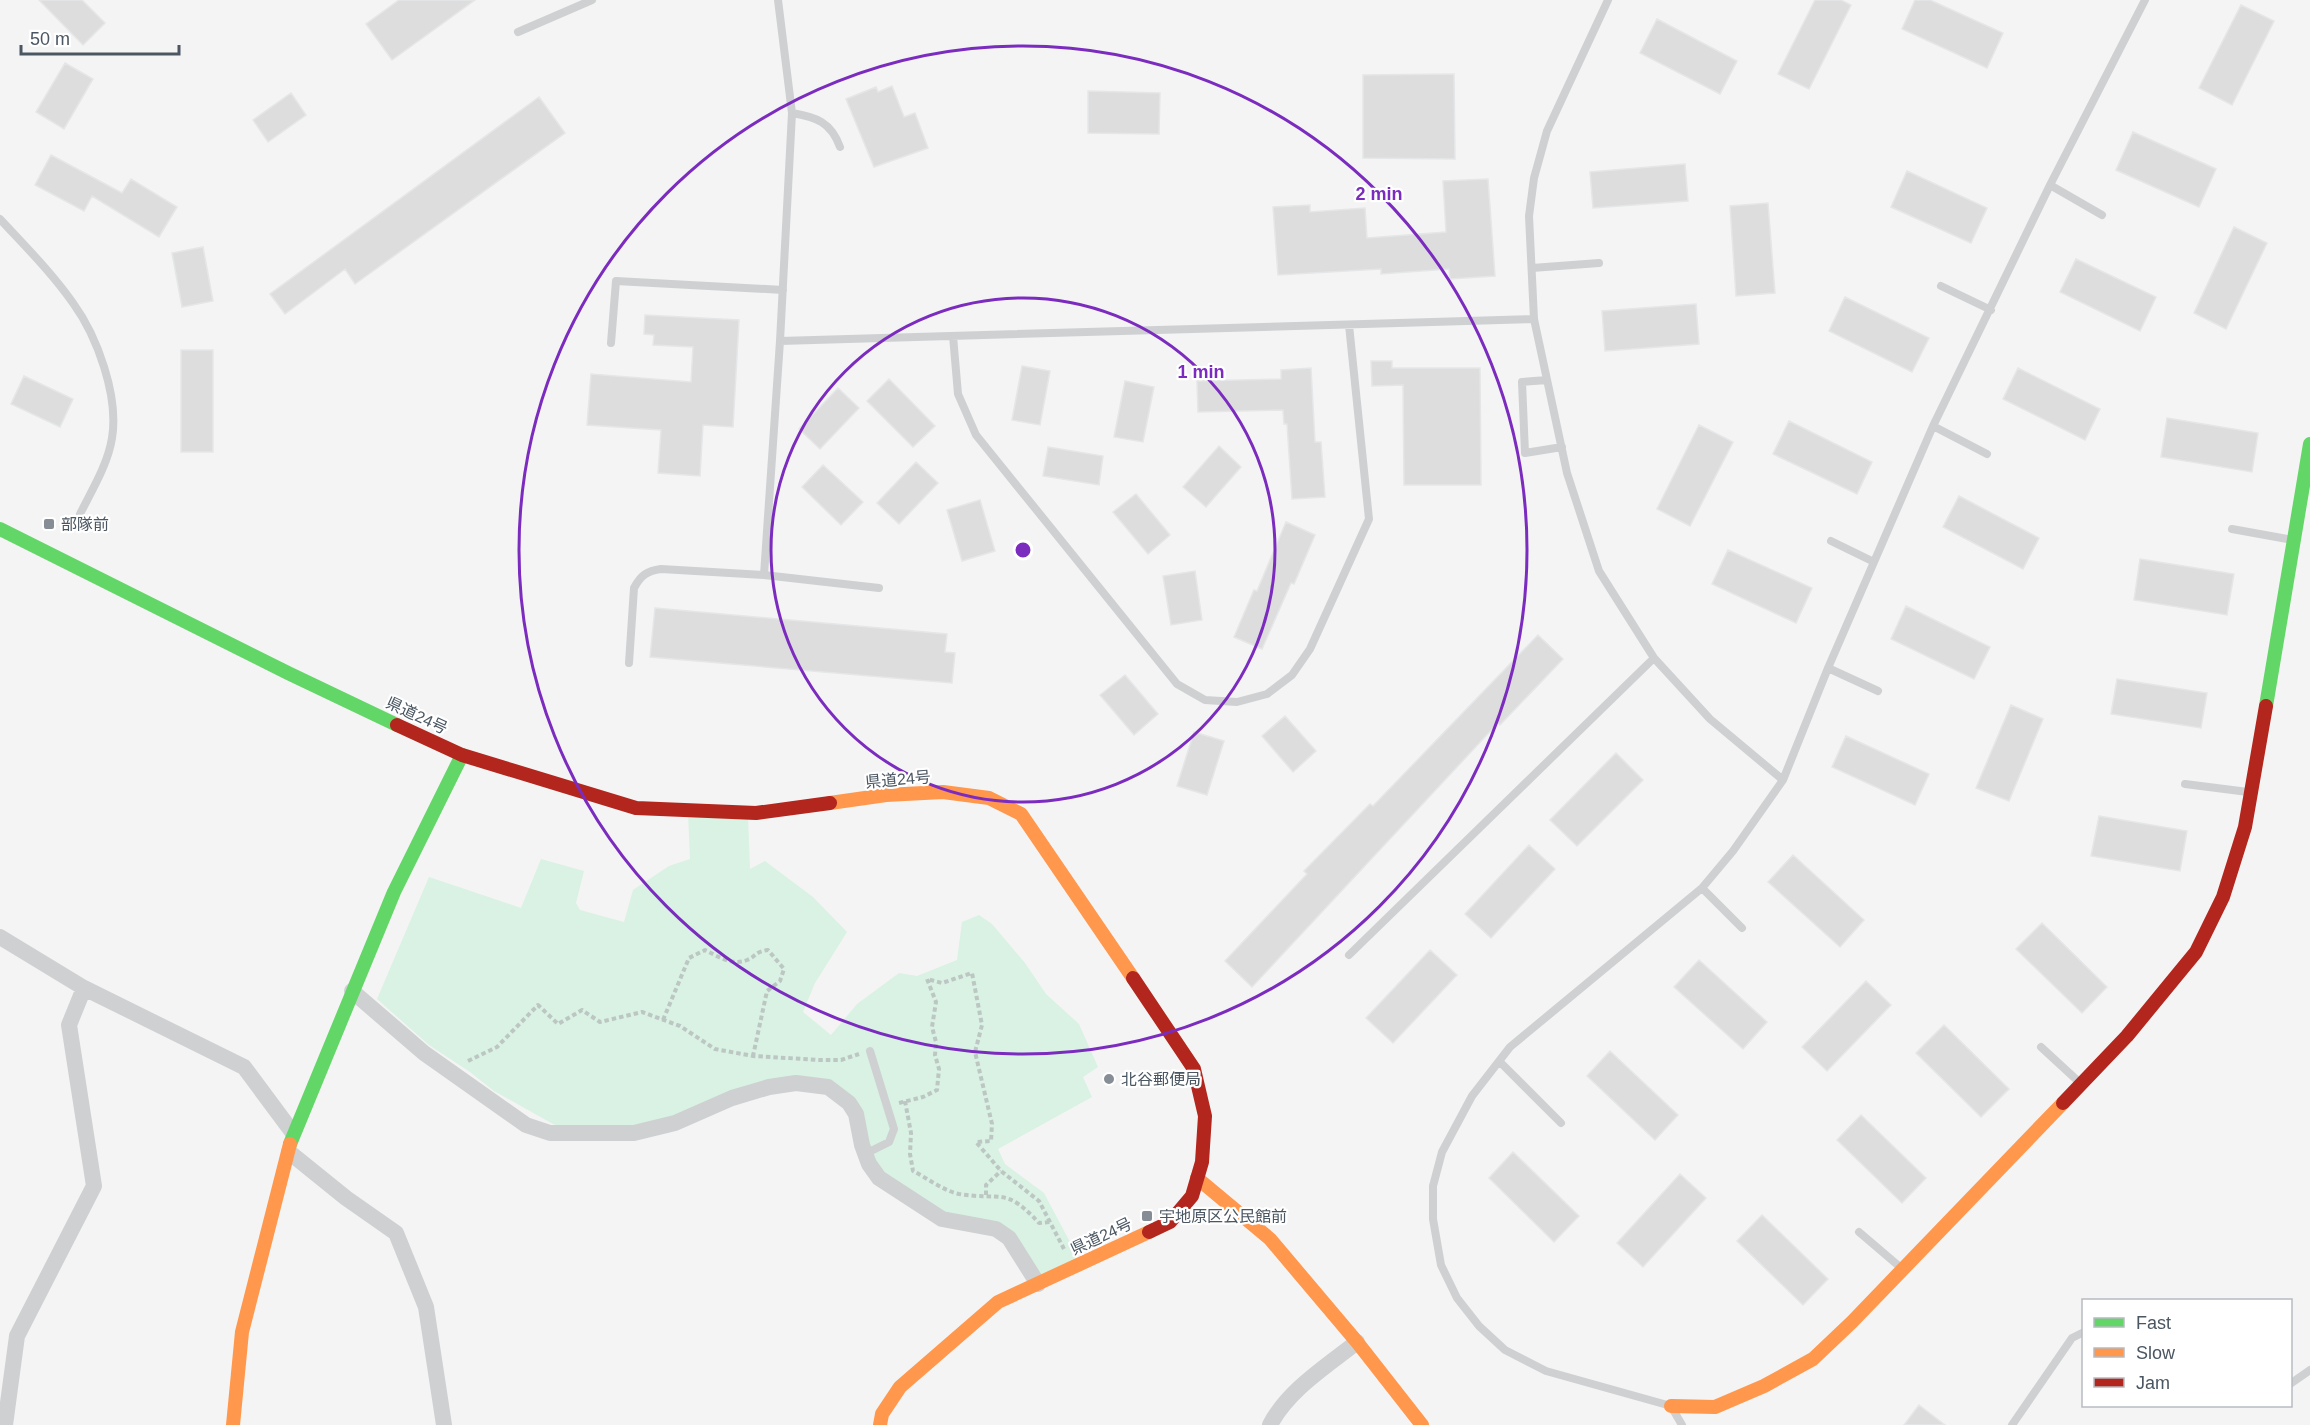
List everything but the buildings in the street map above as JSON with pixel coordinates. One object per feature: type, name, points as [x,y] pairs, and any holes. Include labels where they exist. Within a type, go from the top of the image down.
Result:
[{"type":"street","points":[[1671,1406],[1715,1407],[1764,1386],[1813,1359],[2127,1036],[2196,952],[2223,897],[2245,827],[2310,444]]},
{"type":"street","name":"県道24号","points":[[0,530],[288,673],[462,755],[636,808],[756,813],[886,795],[943,792],[989,798],[1021,814],[1194,1069],[1205,1116],[1202,1162],[1191,1196],[1170,1222],[998,1302],[900,1387],[882,1414],[880,1425]]},
{"type":"street","points":[[233,1425],[242,1332],[293,1133],[394,892],[462,755]]},
{"type":"street","points":[[0,937],[84,988],[244,1067],[293,1133]]},
{"type":"street","points":[[5,1425],[17,1336],[94,1186],[69,1025],[84,988]]},
{"type":"street","points":[[352,991],[424,1053],[449,1071],[526,1125],[550,1133],[634,1133],[675,1123],[732,1098],[769,1087],[796,1083],[828,1087],[849,1103],[856,1114],[865,1154],[879,1178],[942,1219],[996,1230],[1010,1238],[1038,1284]]},
{"type":"street","points":[[289,1152],[346,1198],[396,1233],[426,1307],[444,1425]]},
{"type":"street","points":[[1197,1178],[1270,1239],[1357,1342],[1422,1425]]},
{"type":"street","points":[[1270,1425],[1276,1413],[1309,1379],[1357,1342]]},
{"type":"lane","points":[[518,32],[592,0]]},
{"type":"lane","points":[[764,575],[780,341],[792,113],[778,0]]},
{"type":"lane","points":[[1608,0],[1548,131],[1534,178],[1529,216],[1533,319],[1567,473],[1599,571],[1654,658],[1710,718],[1783,780]]},
{"type":"lane","points":[[1682,1425],[1671,1406],[1546,1371],[1505,1350],[1479,1326],[1453,1290],[1441,1265],[1433,1219],[1433,1186],[1442,1152],[1472,1096],[1510,1047],[1702,888],[1732,851],[1783,780],[1828,668],[1933,426],[2050,186],[2145,0]]},
{"type":"lane","points":[[792,113],[815,117],[827,123],[840,147]]},
{"type":"lane","points":[[2050,186],[2102,215]]},
{"type":"lane","points":[[0,219],[74,303],[93,340],[108,379],[114,411],[112,438],[98,478],[80,514]]},
{"type":"lane","points":[[1532,268],[1599,263]]},
{"type":"lane","points":[[611,343],[616,281],[783,290]]},
{"type":"lane","points":[[1941,286],[1991,310]]},
{"type":"lane","points":[[780,341],[1533,319]]},
{"type":"lane","points":[[953,336],[958,394],[976,435],[1177,684],[1205,700],[1237,702],[1267,694],[1292,675],[1310,649],[1369,519],[1349,326]]},
{"type":"lane","points":[[1547,380],[1522,382],[1525,453],[1562,447]]},
{"type":"lane","points":[[1933,426],[1987,454]]},
{"type":"lane","points":[[2232,529],[2294,540]]},
{"type":"lane","points":[[1831,541],[1874,562]]},
{"type":"lane","points":[[629,663],[634,588],[639,579],[648,571],[661,569],[764,575],[879,588]]},
{"type":"lane","points":[[1348,956],[1654,658]]},
{"type":"lane","points":[[1828,668],[1878,691]]},
{"type":"lane","points":[[2186,784],[2251,792]]},
{"type":"lane","points":[[1702,888],[1742,928]]},
{"type":"lane","points":[[2041,1047],[2081,1084]]},
{"type":"lane","points":[[865,1154],[889,1142],[894,1129],[870,1051]]},
{"type":"lane","points":[[1499,1061],[1561,1123]]},
{"type":"lane","points":[[1859,1232],[1903,1269]]},
{"type":"lane","points":[[2012,1425],[2072,1338],[2082,1333]]},
{"type":"lane","points":[[2292,1383],[2310,1370]]},
{"type":"path","points":[[663,1020],[689,958],[705,950],[734,964],[749,960],[757,951],[768,950],[784,969],[780,981],[767,991],[753,1056]]},
{"type":"path","points":[[887,1106],[923,1097],[937,1090],[939,1069],[932,1028],[936,1002],[927,979],[942,983],[972,973],[982,1025],[975,1052],[992,1124],[991,1141],[976,1142],[1001,1171],[1039,1201],[1073,1267]]},
{"type":"path","points":[[449,1071],[497,1047],[538,1005],[558,1024],[582,1010],[600,1022],[642,1012],[680,1026],[715,1049],[753,1056],[842,1060],[870,1051]]},
{"type":"path","points":[[905,1101],[912,1133],[909,1154],[913,1171],[957,1194],[1005,1196],[1023,1206],[1039,1223],[1050,1222]]},
{"type":"path","points":[[986,1195],[986,1185],[1001,1171]]},
{"type":"green space","points":[[688,813],[748,817],[750,869],[765,861],[813,897],[847,932],[815,983],[803,1012],[831,1035],[857,1004],[899,973],[917,976],[957,960],[962,922],[979,915],[992,924],[1025,963],[1046,994],[1079,1024],[1098,1067],[1083,1077],[1092,1097],[998,1149],[1005,1164],[1044,1193],[1080,1261],[1037,1283],[1014,1243],[943,1218],[877,1173],[850,1106],[800,1083],[699,1114],[582,1134],[553,1124],[494,1091],[429,1045],[377,999],[429,877],[521,908],[541,859],[584,871],[576,903],[580,910],[624,922],[633,890],[669,866],[690,859]]},
{"type":"traffic: fast","points":[[2266,706],[2310,444]]},
{"type":"traffic: fast","points":[[0,529],[397,725]]},
{"type":"traffic: fast","points":[[290,1144],[394,892],[462,755]]},
{"type":"traffic: slow","points":[[830,803],[886,795],[943,792],[989,798],[1021,814],[1133,978]]},
{"type":"traffic: slow","points":[[1671,1406],[1715,1407],[1764,1386],[1813,1359],[1852,1322],[2063,1103]]},
{"type":"traffic: slow","points":[[233,1425],[242,1332],[290,1144]]},
{"type":"traffic: slow","points":[[1197,1178],[1270,1239],[1357,1342],[1422,1425]]},
{"type":"traffic: slow","points":[[880,1425],[882,1414],[900,1387],[998,1302],[1149,1232]]},
{"type":"traffic: jam","points":[[2063,1103],[2127,1036],[2196,952],[2223,897],[2245,827],[2266,706]]},
{"type":"traffic: jam","points":[[397,725],[462,755],[636,808],[756,813],[830,803]]},
{"type":"traffic: jam","points":[[1133,978],[1194,1069],[1205,1116],[1202,1162],[1192,1196],[1170,1222],[1149,1232]]},
{"type":"place","name":"部隊前","points":[[49,524]]},
{"type":"place","name":"北谷郵便局","points":[[1109,1079]]},
{"type":"place","name":"宇地原区公民館前","points":[[1147,1216]]}]
